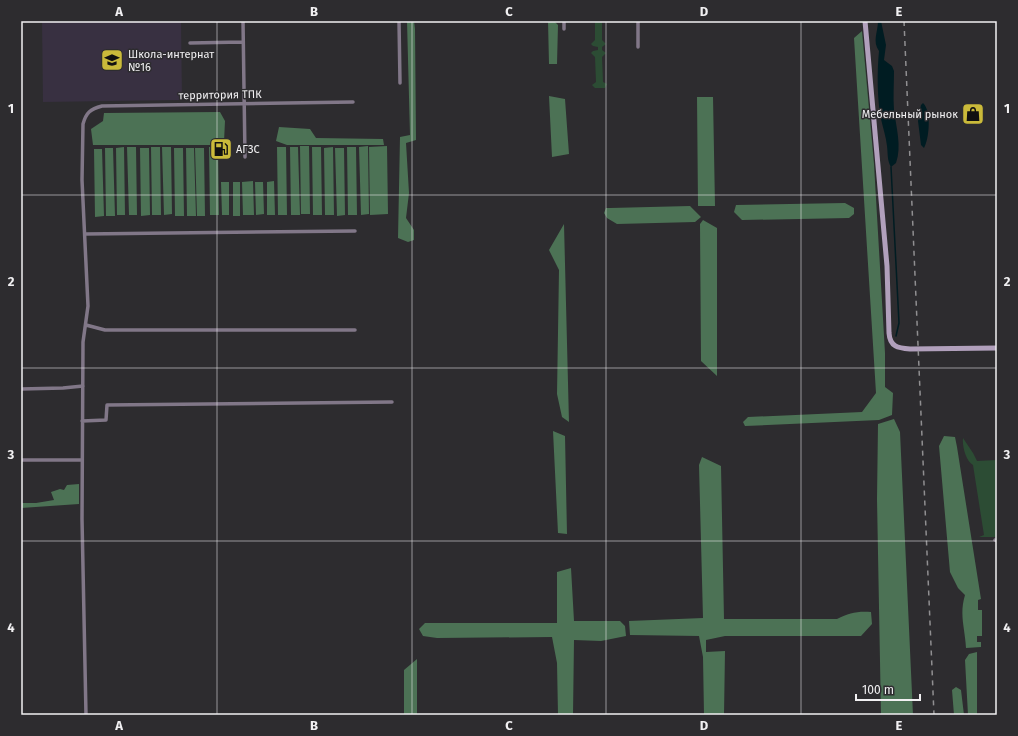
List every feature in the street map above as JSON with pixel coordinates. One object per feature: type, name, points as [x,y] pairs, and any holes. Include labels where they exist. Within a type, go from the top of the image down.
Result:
[{"type":"main road","points":[[865,21],[888,266],[891,343],[899,350],[997,348]]},
{"type":"street","points":[[243,21],[245,157]]},
{"type":"street","points":[[399,21],[400,83]]},
{"type":"street","points":[[564,21],[564,29]]},
{"type":"street","points":[[638,21],[638,47]]},
{"type":"street","points":[[190,43],[243,42]]},
{"type":"street","name":"территория ТПК","points":[[85,234],[82,144],[83,124],[88,112],[102,106],[353,102]]},
{"type":"street","points":[[86,715],[82,540],[82,421],[84,342],[88,306],[85,234],[355,231]]},
{"type":"street","points":[[86,325],[105,330],[355,330]]},
{"type":"street","points":[[21,389],[49,389],[83,386]]},
{"type":"street","points":[[82,421],[106,420],[107,405],[392,402]]},
{"type":"street","points":[[21,460],[82,460]]},
{"type":"shaded area","name":"Школа-интернат №16","points":[[42,21],[181,21],[182,100],[43,102]]},
{"type":"green space","points":[[407,21],[414,21],[415,29],[416,140],[406,143],[409,193],[406,218],[414,230],[414,240],[408,242],[398,238],[400,137],[410,135]]},
{"type":"green space","points":[[548,21],[554,21],[558,25],[557,64],[549,64]]},
{"type":"green space","points":[[595,21],[602,21],[602,40],[606,44],[602,47],[602,50],[606,53],[602,57],[603,82],[607,84],[605,88],[595,88],[592,85],[596,82],[595,57],[591,53],[598,50],[598,47],[591,44],[595,40]]},
{"type":"green space","points":[[862,31],[874,164],[885,353],[885,387],[893,393],[892,415],[879,420],[745,426],[743,422],[748,417],[862,412],[876,393],[854,38]]},
{"type":"green space","points":[[549,96],[565,99],[569,154],[552,157]]},
{"type":"green space","points":[[697,97],[713,97],[715,206],[698,206]]},
{"type":"green space","points":[[220,112],[225,121],[224,142],[217,145],[93,145],[91,129],[103,121],[104,113]]},
{"type":"green space","points":[[279,127],[310,129],[316,138],[383,139],[384,145],[287,145],[276,141]]},
{"type":"green space","points":[[300,146],[309,146],[310,214],[301,214]]},
{"type":"green space","points":[[368,146],[369,214],[361,215],[359,147]]},
{"type":"green space","points":[[387,146],[388,214],[370,215],[369,147]]},
{"type":"green space","points":[[124,147],[125,215],[117,215],[116,148]]},
{"type":"green space","points":[[127,147],[136,147],[137,215],[129,215]]},
{"type":"green space","points":[[151,147],[160,147],[161,215],[152,215]]},
{"type":"green space","points":[[162,147],[171,147],[172,214],[164,215]]},
{"type":"green space","points":[[209,147],[218,147],[219,215],[210,215]]},
{"type":"green space","points":[[277,147],[286,147],[287,215],[278,215]]},
{"type":"green space","points":[[290,147],[298,147],[300,215],[291,215]]},
{"type":"green space","points":[[312,147],[321,147],[322,215],[313,215]]},
{"type":"green space","points":[[333,147],[334,215],[325,215],[324,148]]},
{"type":"green space","points":[[347,147],[356,147],[357,215],[348,215]]},
{"type":"green space","points":[[105,148],[113,148],[115,216],[106,216]]},
{"type":"green space","points":[[140,148],[149,148],[150,215],[141,216]]},
{"type":"green space","points":[[174,148],[183,148],[184,216],[175,216]]},
{"type":"green space","points":[[186,148],[194,148],[196,216],[187,216]]},
{"type":"green space","points":[[195,148],[204,148],[205,216],[197,216]]},
{"type":"green space","points":[[335,148],[344,148],[345,215],[337,216]]},
{"type":"green space","points":[[94,149],[102,149],[104,216],[95,217]]},
{"type":"green space","points":[[253,181],[254,215],[243,215],[242,182]]},
{"type":"green space","points":[[274,181],[275,215],[267,215],[267,182]]},
{"type":"green space","points":[[221,182],[229,182],[229,215],[222,215]]},
{"type":"green space","points":[[233,182],[240,182],[240,216],[233,216]]},
{"type":"green space","points":[[255,182],[263,182],[264,214],[256,215]]},
{"type":"green space","points":[[845,203],[854,208],[854,214],[849,218],[742,220],[734,212],[736,205]]},
{"type":"green space","points":[[690,206],[701,217],[695,222],[617,224],[607,218],[604,213],[606,208]]},
{"type":"green space","points":[[703,220],[717,228],[717,376],[701,361],[700,224]]},
{"type":"green space","points":[[564,224],[569,422],[562,417],[557,394],[559,270],[549,250]]},
{"type":"green space","points":[[894,419],[900,432],[913,715],[881,715],[877,499],[878,424]]},
{"type":"green space","points":[[553,431],[565,436],[567,534],[558,533]]},
{"type":"green space","points":[[944,436],[955,437],[957,447],[981,599],[978,600],[978,610],[982,610],[982,636],[977,636],[977,642],[981,642],[981,647],[966,648],[962,615],[965,595],[958,588],[950,572],[939,446]]},
{"type":"green space","points":[[963,438],[977,461],[997,460],[997,535],[995,537],[979,537],[984,535],[973,465],[968,460],[965,453]]},
{"type":"green space","points":[[702,457],[721,466],[724,619],[837,619],[853,613],[871,612],[872,624],[861,636],[725,636],[706,640],[706,652],[725,651],[724,715],[704,715],[703,657],[699,636],[630,635],[629,621],[703,618],[699,465]]},
{"type":"green space","points":[[79,484],[79,504],[21,508],[21,503],[36,503],[54,500],[51,492],[60,489],[64,490],[67,485]]},
{"type":"green space","points":[[571,568],[574,621],[620,621],[625,626],[626,636],[601,641],[574,640],[573,715],[558,715],[557,663],[552,637],[437,638],[423,636],[419,629],[425,623],[557,623],[557,572]]},
{"type":"green space","points":[[977,652],[977,715],[968,715],[965,660],[969,654]]},
{"type":"green space","points":[[417,659],[417,715],[404,715],[404,670]]},
{"type":"green space","points":[[956,687],[961,690],[964,715],[954,715],[952,690]]},
{"type":"water","points":[[878,21],[881,21],[886,45],[884,60],[892,66],[894,71],[894,110],[898,136],[898,157],[896,163],[891,167],[888,159],[887,143],[881,119],[878,94],[879,51],[876,40]]},
{"type":"water","points":[[923,103],[928,112],[929,119],[927,139],[924,148],[921,145],[918,121],[921,105]]},
{"type":"waterway","points":[[891,167],[899,323],[896,336]]},
{"type":"railway","points":[[904,21],[934,715]]},
{"type":"place","name":"Школа-интернат №16","points":[[112,60]]},
{"type":"place","name":"Мебельный рынок","points":[[973,114]]},
{"type":"place","name":"АГЗС","points":[[221,149]]}]
